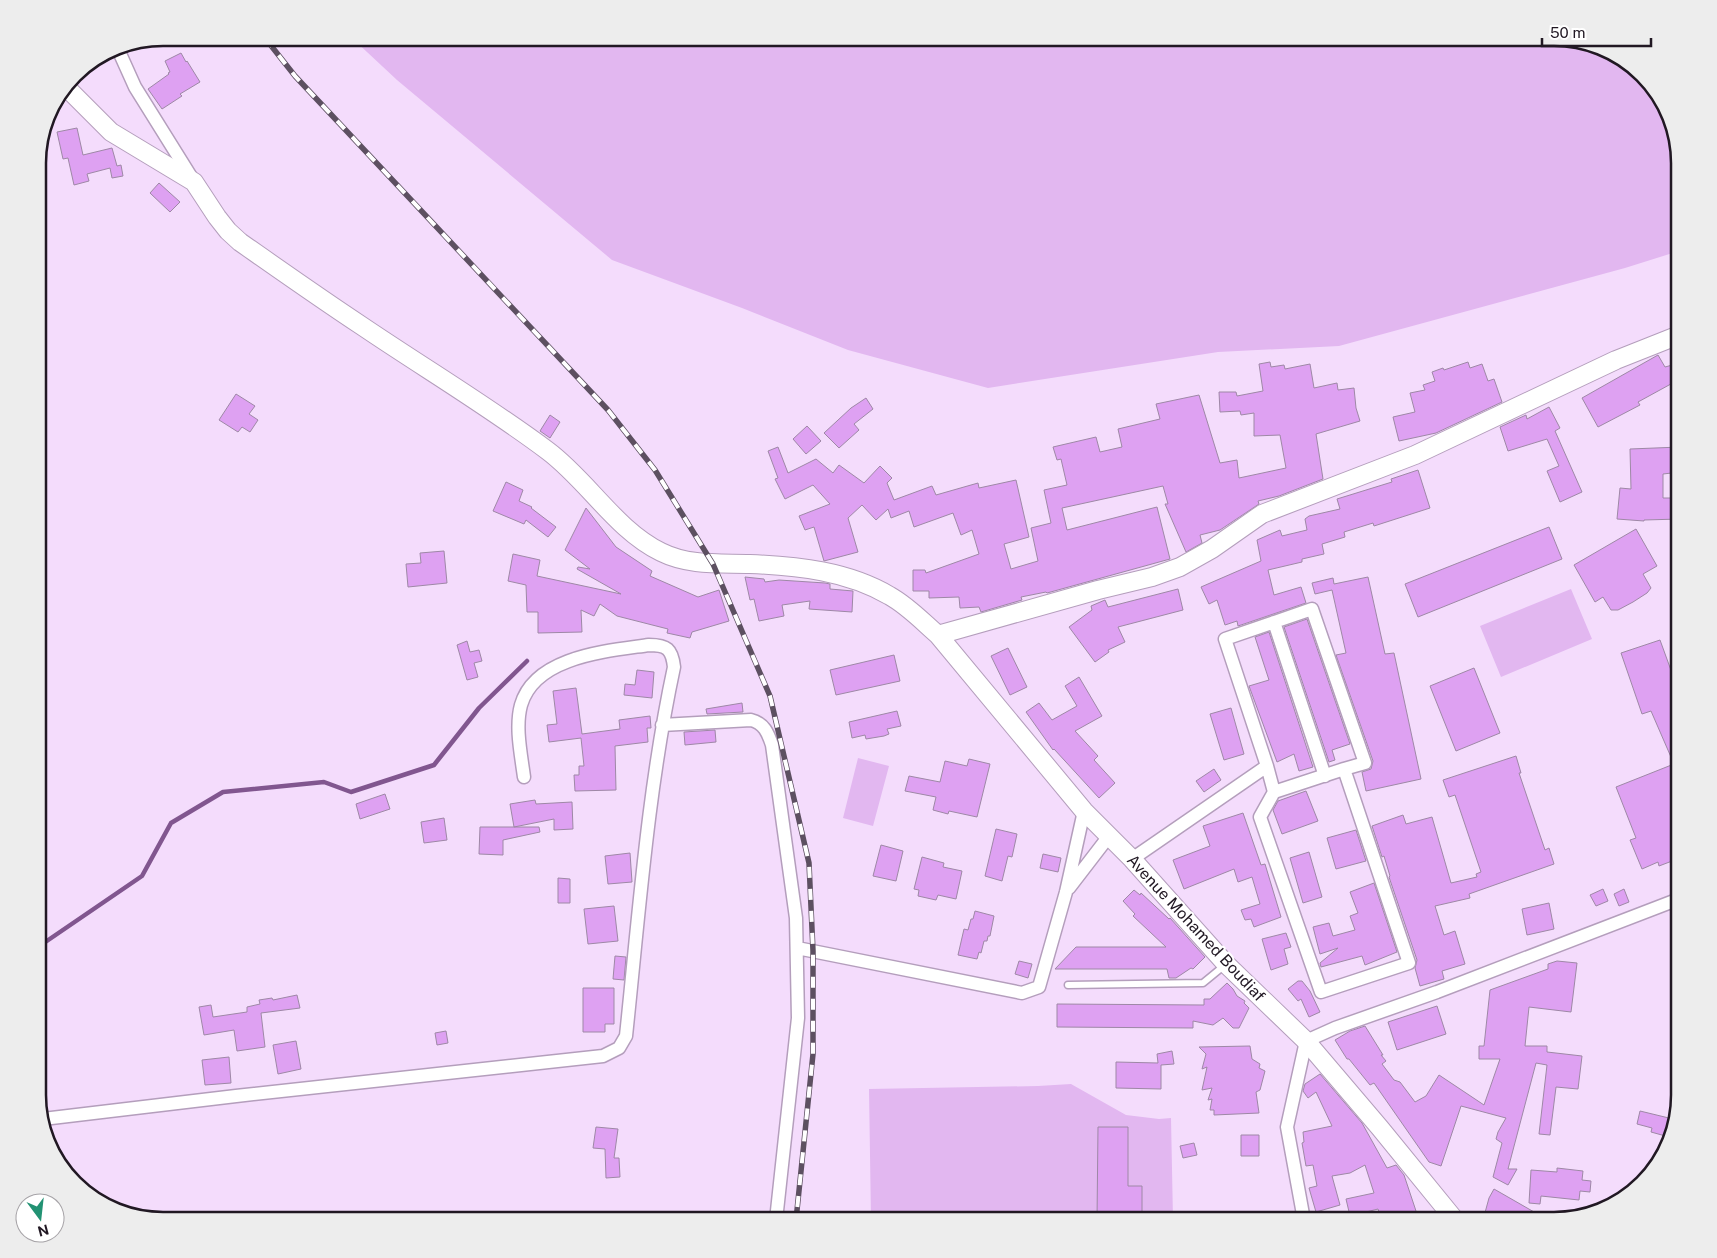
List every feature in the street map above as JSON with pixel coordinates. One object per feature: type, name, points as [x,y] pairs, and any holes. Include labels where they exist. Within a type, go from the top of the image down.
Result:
[{"type":"street","points":[[120,54],[135,87],[194,182]]},
{"type":"street","points":[[71,91],[112,132],[194,182]]},
{"type":"street","name":"Avenue Mohamed Boudiaf","points":[[194,182],[217,217],[240,242],[347,316],[470,396],[561,460],[628,530],[642,542],[662,553],[678,559],[695,562],[795,567],[826,572],[862,583],[891,596],[938,635],[1084,811],[1132,859],[1226,964],[1306,1041],[1448,1212]]},
{"type":"street","points":[[938,635],[1098,590],[1152,577],[1180,567],[1262,514],[1415,455],[1616,360],[1671,339]]},
{"type":"street","points":[[1274,792],[1226,639],[1312,609],[1365,763],[1344,769],[1274,792],[1260,817],[1321,992],[1409,963],[1344,769]]},
{"type":"street","points":[[1274,622],[1325,776]]},
{"type":"street","points":[[48,1118],[246,1094],[603,1056],[619,1048],[626,1036],[662,725],[674,667],[669,650],[661,645],[650,645],[599,653],[562,664],[534,682],[526,692],[521,705],[519,737],[524,777]]},
{"type":"street","points":[[662,725],[751,720],[759,723],[767,731],[772,745],[796,918],[798,1018],[777,1212]]},
{"type":"street","points":[[1132,859],[1267,766]]},
{"type":"street","points":[[797,948],[1022,993],[1039,987],[1066,892],[1084,811]]},
{"type":"street","points":[[1066,892],[1109,836]]},
{"type":"street","points":[[1303,1212],[1287,1127],[1306,1041],[1335,1028],[1437,992],[1671,902]]},
{"type":"lane","points":[[1068,985],[1203,983],[1226,964]]},
{"type":"shaded area","points":[[361,46],[1562,46],[1577,48],[1599,55],[1625,70],[1642,86],[1659,111],[1665,125],[1670,148],[1671,254],[1625,268],[1339,346],[1218,352],[988,388],[848,350],[612,260],[397,80]]},
{"type":"shaded area","points":[[1571,589],[1592,639],[1501,677],[1480,626]]},
{"type":"shaded area","points":[[858,758],[889,766],[873,826],[843,818]]},
{"type":"shaded area","points":[[1071,1084],[1126,1115],[1159,1119],[1171,1118],[1173,1212],[871,1212],[869,1089]]},
{"type":"building","points":[[181,53],[200,82],[180,94],[182,96],[162,109],[148,89],[169,74],[170,72],[165,61]]},
{"type":"building","points":[[77,128],[83,155],[112,148],[117,166],[121,165],[123,176],[112,178],[110,168],[87,174],[89,181],[74,185],[68,158],[63,159],[57,132]]},
{"type":"building","points":[[159,183],[180,202],[170,212],[150,193]]},
{"type":"building","points":[[1658,355],[1665,367],[1671,365],[1671,384],[1638,402],[1640,405],[1598,427],[1582,398]]},
{"type":"building","points":[[1270,362],[1271,367],[1284,365],[1285,369],[1310,364],[1314,388],[1337,383],[1338,390],[1354,388],[1356,408],[1360,421],[1316,434],[1323,479],[1279,496],[1258,501],[1259,504],[1220,530],[1200,535],[1202,543],[1186,552],[1165,504],[1168,504],[1163,486],[1062,508],[1067,530],[1157,507],[1170,559],[1047,593],[1021,597],[1022,600],[981,612],[979,607],[960,608],[959,597],[929,598],[929,591],[913,591],[913,570],[925,570],[926,573],[979,554],[972,530],[961,535],[953,513],[914,527],[909,511],[891,518],[888,509],[876,520],[862,505],[848,518],[858,552],[824,561],[814,527],[805,530],[799,516],[830,504],[813,485],[785,499],[775,479],[778,478],[768,451],[778,447],[788,473],[816,459],[833,473],[839,465],[864,483],[880,466],[892,478],[887,483],[894,500],[932,486],[936,495],[978,483],[979,488],[1016,480],[1029,537],[1004,544],[1011,569],[1038,561],[1031,528],[1051,523],[1044,490],[1067,485],[1061,459],[1057,460],[1053,447],[1096,437],[1100,452],[1122,447],[1118,429],[1160,419],[1156,404],[1199,395],[1220,463],[1237,460],[1239,478],[1286,468],[1280,435],[1254,436],[1254,413],[1241,415],[1240,411],[1220,412],[1219,392],[1236,392],[1237,396],[1263,391],[1259,364]]},
{"type":"building","points":[[1468,362],[1470,368],[1482,364],[1488,381],[1494,379],[1502,402],[1436,433],[1399,441],[1393,417],[1415,412],[1410,393],[1425,390],[1423,385],[1435,381],[1432,372]]},
{"type":"building","points":[[236,394],[255,406],[249,414],[258,420],[250,432],[242,427],[238,432],[219,420]]},
{"type":"building","points":[[866,398],[873,409],[854,424],[859,430],[839,448],[824,433],[851,408]]},
{"type":"building","points":[[1549,407],[1560,428],[1555,431],[1582,492],[1560,502],[1547,471],[1559,466],[1547,439],[1508,451],[1500,427],[1526,415],[1527,419]]},
{"type":"building","points":[[550,415],[560,422],[550,438],[540,431]]},
{"type":"building","points":[[807,426],[821,441],[806,454],[793,439]]},
{"type":"building","points":[[1671,447],[1671,473],[1663,474],[1663,498],[1671,498],[1671,519],[1644,521],[1617,519],[1620,488],[1631,489],[1630,449]]},
{"type":"building","points":[[1418,470],[1430,508],[1374,526],[1373,523],[1344,532],[1345,537],[1322,544],[1324,554],[1302,559],[1302,562],[1268,570],[1274,595],[1301,587],[1306,603],[1238,626],[1237,621],[1225,625],[1217,600],[1209,604],[1201,587],[1261,561],[1257,540],[1280,530],[1282,536],[1307,530],[1305,519],[1309,516],[1340,509],[1337,499],[1392,482],[1391,479]]},
{"type":"building","points":[[506,482],[523,490],[519,501],[532,507],[556,527],[548,537],[526,520],[524,524],[493,511]]},
{"type":"building","points":[[586,508],[616,547],[652,571],[650,576],[698,597],[719,590],[729,621],[692,632],[690,638],[667,633],[668,629],[617,616],[600,604],[594,616],[581,610],[582,632],[538,633],[538,612],[527,612],[526,585],[508,581],[513,554],[540,560],[537,576],[621,594],[577,569],[578,567],[590,569],[565,550]]},
{"type":"building","points":[[1549,527],[1562,559],[1418,617],[1405,584]]},
{"type":"building","points":[[1636,529],[1657,566],[1643,574],[1651,588],[1633,602],[1618,610],[1611,610],[1603,597],[1595,602],[1574,565]]},
{"type":"building","points":[[444,551],[447,583],[408,587],[406,564],[421,563],[420,553]]},
{"type":"building","points":[[745,577],[764,579],[765,582],[779,580],[825,583],[830,584],[830,589],[853,591],[852,612],[809,609],[810,601],[782,605],[784,616],[759,621],[754,599],[750,600]]},
{"type":"building","points":[[1368,577],[1385,654],[1394,653],[1421,779],[1366,791],[1362,772],[1371,769],[1373,761],[1336,655],[1346,653],[1332,590],[1315,594],[1312,583],[1333,578],[1334,584]]},
{"type":"building","points":[[1178,589],[1183,610],[1118,627],[1125,642],[1108,650],[1109,652],[1095,662],[1069,627],[1092,610],[1091,606],[1105,600],[1108,607]]},
{"type":"building","points":[[1307,619],[1350,744],[1332,750],[1335,760],[1329,762],[1284,627]]},
{"type":"building","points":[[1269,632],[1313,767],[1299,771],[1294,754],[1277,762],[1249,686],[1269,680],[1255,637]]},
{"type":"building","points":[[1660,640],[1671,670],[1671,757],[1651,711],[1642,714],[1621,653]]},
{"type":"building","points":[[467,641],[470,652],[479,650],[482,661],[474,663],[478,677],[467,680],[457,645]]},
{"type":"building","points":[[1008,648],[1027,687],[1010,695],[991,656]]},
{"type":"building","points":[[894,655],[900,681],[836,695],[830,670]]},
{"type":"building","points":[[1474,668],[1500,733],[1456,751],[1430,686]]},
{"type":"building","points":[[637,670],[654,672],[652,698],[624,695],[625,684],[635,685]]},
{"type":"building","points":[[1079,677],[1102,716],[1075,731],[1098,756],[1094,760],[1115,783],[1099,798],[1053,750],[1026,712],[1039,703],[1052,720],[1077,706],[1065,686]]},
{"type":"building","points":[[576,688],[582,734],[620,729],[619,720],[650,716],[651,728],[647,728],[648,742],[615,746],[616,790],[575,791],[574,775],[579,775],[579,766],[584,766],[581,738],[549,742],[547,725],[557,724],[553,691]]},
{"type":"building","points":[[742,703],[743,712],[707,714],[706,709]]},
{"type":"building","points":[[1231,708],[1244,754],[1224,760],[1210,714]]},
{"type":"building","points":[[897,711],[901,726],[887,729],[889,734],[866,739],[865,735],[852,738],[849,722]]},
{"type":"building","points":[[715,730],[716,742],[685,745],[684,732]]},
{"type":"building","points":[[1516,756],[1521,773],[1519,773],[1545,850],[1549,848],[1554,864],[1469,894],[1470,898],[1435,906],[1444,935],[1455,931],[1465,964],[1442,971],[1444,979],[1420,986],[1415,968],[1417,960],[1389,877],[1384,856],[1382,857],[1372,826],[1403,815],[1406,824],[1432,817],[1451,883],[1477,877],[1476,874],[1481,872],[1455,795],[1449,797],[1443,780]]},
{"type":"building","points":[[969,759],[990,764],[977,817],[949,811],[948,814],[933,810],[936,797],[905,791],[909,776],[940,782],[945,761],[967,766]]},
{"type":"building","points":[[1671,765],[1671,861],[1659,866],[1658,862],[1642,869],[1630,840],[1636,838],[1616,787]]},
{"type":"building","points":[[1214,769],[1221,780],[1204,792],[1196,781]]},
{"type":"building","points":[[1306,791],[1318,821],[1282,834],[1273,810],[1278,801]]},
{"type":"building","points":[[385,794],[390,809],[360,819],[356,804]]},
{"type":"building","points":[[535,800],[536,804],[572,802],[573,829],[554,830],[554,819],[514,827],[510,804]]},
{"type":"building","points":[[1243,813],[1261,865],[1265,864],[1281,917],[1254,927],[1251,919],[1245,920],[1241,910],[1260,904],[1252,877],[1238,882],[1234,869],[1184,889],[1173,860],[1210,846],[1203,826]]},
{"type":"building","points":[[444,818],[447,840],[424,843],[421,822]]},
{"type":"building","points":[[480,827],[539,827],[540,832],[503,840],[503,855],[479,854]]},
{"type":"building","points":[[996,829],[1017,834],[1012,857],[1008,856],[1002,881],[985,876]]},
{"type":"building","points":[[1356,830],[1366,861],[1336,869],[1327,838]]},
{"type":"building","points":[[881,845],[903,851],[896,881],[873,876]]},
{"type":"building","points":[[1309,852],[1322,897],[1303,903],[1290,858]]},
{"type":"building","points":[[630,853],[632,882],[608,884],[605,856]]},
{"type":"building","points":[[1043,854],[1061,858],[1058,872],[1040,868]]},
{"type":"building","points":[[922,857],[944,863],[943,867],[962,871],[956,899],[938,895],[936,900],[918,896],[919,890],[914,889]]},
{"type":"building","points":[[558,878],[570,879],[570,903],[558,903]]},
{"type":"building","points":[[1374,883],[1397,952],[1365,965],[1362,956],[1321,967],[1320,963],[1338,948],[1320,954],[1313,927],[1329,923],[1333,936],[1355,930],[1350,916],[1358,913],[1350,892]]},
{"type":"building","points":[[1603,889],[1608,901],[1596,906],[1590,895]]},
{"type":"building","points":[[1624,889],[1629,902],[1619,906],[1614,894]]},
{"type":"building","points":[[1134,890],[1140,895],[1141,893],[1170,918],[1205,957],[1193,969],[1191,968],[1176,978],[1169,978],[1167,969],[1055,969],[1076,947],[1166,947],[1133,916],[1135,914],[1123,901]]},
{"type":"building","points":[[1549,903],[1554,929],[1527,935],[1522,909]]},
{"type":"building","points":[[614,906],[618,941],[588,944],[584,909]]},
{"type":"building","points":[[975,911],[994,916],[990,936],[988,936],[987,941],[984,941],[981,953],[979,952],[977,959],[958,955],[964,929],[968,930]]},
{"type":"building","points":[[1286,933],[1291,947],[1284,949],[1288,964],[1271,970],[1262,939]]},
{"type":"building","points":[[615,956],[626,957],[624,980],[613,979]]},
{"type":"building","points":[[1019,961],[1032,964],[1028,978],[1015,974]]},
{"type":"building","points":[[1557,961],[1577,963],[1571,1012],[1529,1007],[1525,1046],[1547,1046],[1547,1052],[1582,1056],[1578,1089],[1556,1087],[1550,1135],[1539,1134],[1547,1065],[1536,1063],[1508,1169],[1517,1169],[1508,1185],[1493,1177],[1502,1143],[1496,1139],[1506,1118],[1461,1106],[1441,1166],[1429,1162],[1374,1083],[1370,1085],[1347,1059],[1335,1040],[1350,1031],[1365,1026],[1386,1061],[1382,1064],[1394,1080],[1400,1082],[1415,1102],[1426,1096],[1439,1075],[1484,1105],[1500,1059],[1479,1059],[1479,1046],[1484,1046],[1490,990],[1548,969],[1548,964]]},
{"type":"building","points":[[1298,981],[1302,981],[1310,991],[1320,1012],[1309,1017],[1301,999],[1298,1001],[1288,989]]},
{"type":"building","points":[[1227,983],[1237,996],[1245,1001],[1244,1003],[1249,1008],[1239,1028],[1233,1028],[1223,1018],[1213,1025],[1193,1021],[1193,1028],[1057,1027],[1057,1004],[1204,1005],[1204,999],[1210,999]]},
{"type":"building","points":[[583,988],[614,988],[614,1024],[605,1024],[605,1032],[583,1032]]},
{"type":"building","points":[[297,995],[300,1008],[261,1013],[265,1047],[237,1051],[234,1030],[204,1035],[199,1007],[211,1005],[213,1017],[247,1012],[247,1007],[260,1004],[259,1000],[272,998],[273,1000]]},
{"type":"building","points":[[1437,1006],[1446,1034],[1397,1050],[1388,1022]]},
{"type":"building","points":[[446,1031],[448,1043],[437,1045],[435,1033]]},
{"type":"building","points":[[296,1041],[301,1069],[278,1074],[273,1045]]},
{"type":"building","points":[[1250,1046],[1252,1059],[1260,1064],[1259,1068],[1265,1071],[1260,1090],[1256,1092],[1259,1113],[1214,1115],[1214,1110],[1210,1110],[1212,1099],[1208,1100],[1212,1088],[1202,1090],[1207,1067],[1202,1069],[1206,1054],[1199,1047]]},
{"type":"building","points":[[1172,1051],[1174,1064],[1161,1065],[1161,1089],[1116,1088],[1116,1062],[1158,1063],[1157,1054]]},
{"type":"building","points":[[229,1057],[231,1083],[205,1085],[202,1060]]},
{"type":"building","points":[[1320,1074],[1362,1123],[1387,1168],[1396,1165],[1404,1175],[1416,1212],[1379,1212],[1378,1209],[1366,1212],[1349,1212],[1346,1199],[1374,1193],[1365,1165],[1350,1173],[1332,1176],[1340,1205],[1316,1212],[1309,1188],[1317,1186],[1313,1165],[1306,1166],[1302,1143],[1304,1142],[1303,1132],[1332,1126],[1316,1092],[1308,1098],[1303,1091],[1305,1084]]},
{"type":"building","points":[[1640,1111],[1669,1118],[1664,1136],[1651,1132],[1652,1128],[1637,1124]]},
{"type":"building","points":[[596,1127],[618,1129],[614,1158],[619,1158],[620,1177],[606,1178],[605,1149],[593,1148]]},
{"type":"building","points":[[1098,1127],[1128,1127],[1128,1186],[1142,1186],[1142,1212],[1097,1212]]},
{"type":"building","points":[[1241,1135],[1259,1135],[1259,1156],[1241,1156]]},
{"type":"building","points":[[1194,1143],[1197,1155],[1183,1158],[1180,1146]]},
{"type":"building","points":[[1557,1168],[1583,1171],[1582,1180],[1591,1181],[1590,1192],[1580,1191],[1579,1200],[1541,1196],[1540,1204],[1529,1203],[1531,1170],[1557,1172]]},
{"type":"building","points":[[1494,1189],[1534,1212],[1485,1212]]},
{"type":"waterway","points":[[46,942],[142,876],[171,823],[223,792],[324,782],[351,792],[434,765],[479,708],[527,661]]},
{"type":"railway","points":[[271,46],[295,76],[608,410],[655,470],[713,564],[770,696],[809,863],[813,951],[813,1054],[797,1212]]}]
